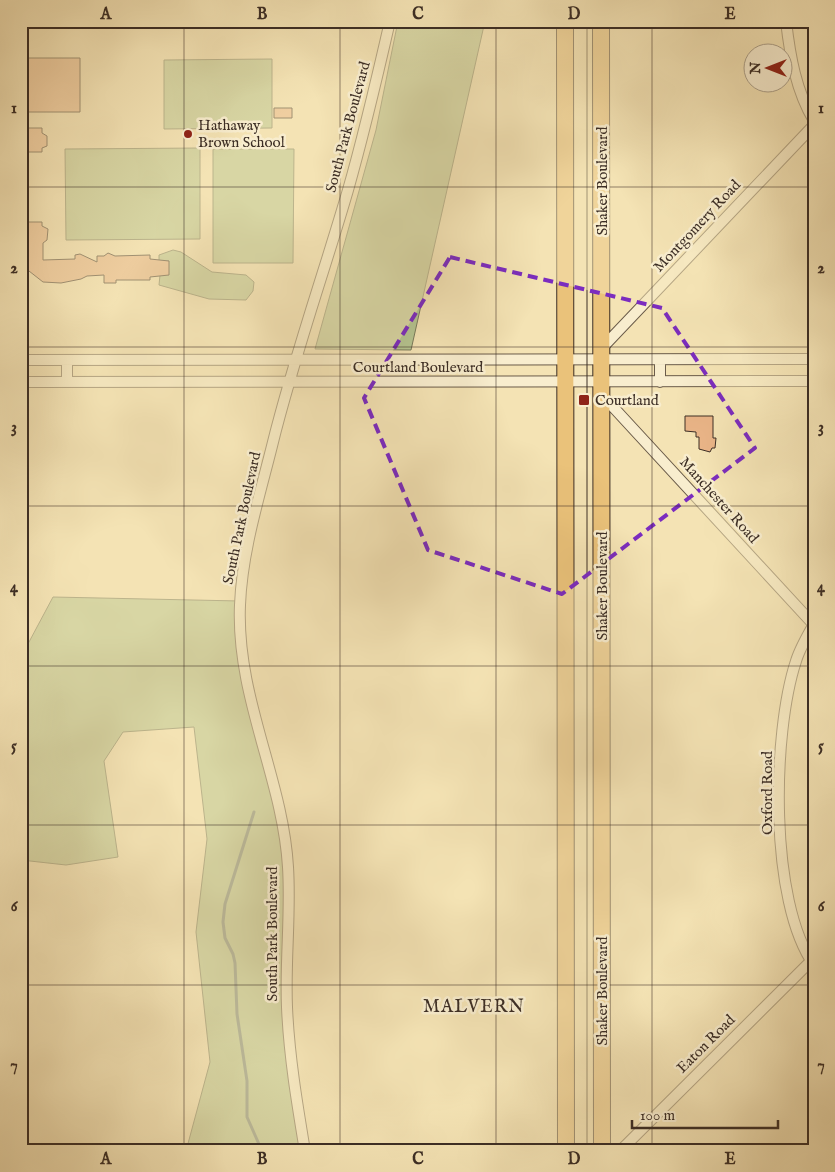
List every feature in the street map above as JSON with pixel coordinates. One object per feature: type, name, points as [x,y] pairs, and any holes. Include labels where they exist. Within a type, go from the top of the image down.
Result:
[{"type":"main road","points":[[565,21],[566,1151]]},
{"type":"main road","name":"Shaker Boulevard","points":[[601,21],[602,1151]]},
{"type":"street","name":"South Park Boulevard","points":[[305,1151],[292,1064],[287,1008],[288,868],[282,825],[247,688],[241,647],[240,605],[246,557],[288,382],[347,192],[375,88],[390,21]]},
{"type":"street","points":[[786,21],[796,76],[806,107],[814,121]]},
{"type":"street","name":"Montgomery Road","points":[[602,354],[814,125]]},
{"type":"street","name":"Courtland Boulevard","points":[[21,360],[565,360],[602,354],[660,360],[814,359]]},
{"type":"street","points":[[67,360],[67,382]]},
{"type":"street","points":[[660,360],[660,382]]},
{"type":"street","name":"Courtland Boulevard","points":[[21,382],[565,382],[602,388],[660,382],[814,381]]},
{"type":"street","name":"Manchester Road","points":[[602,388],[814,625]]},
{"type":"street","name":"Oxford Road","points":[[813,961],[797,933],[787,895],[782,844],[780,787],[783,739],[792,677],[801,647],[814,625]]},
{"type":"street","name":"Eaton Road","points":[[620,1151],[813,961]]},
{"type":"highlighted area","points":[[450,257],[662,308],[755,448],[562,594],[428,550],[364,398]]},
{"type":"green space","points":[[398,21],[485,21],[411,350],[315,349],[376,130]]},
{"type":"green space","points":[[272,59],[272,128],[164,129],[164,60]]},
{"type":"green space","points":[[200,148],[200,239],[66,240],[65,149]]},
{"type":"green space","points":[[213,149],[294,149],[293,263],[213,263]]},
{"type":"green space","points":[[173,250],[181,252],[212,272],[246,275],[254,282],[253,291],[246,300],[209,299],[159,285],[160,275],[169,261],[159,261],[159,255]]},
{"type":"green space","points":[[53,597],[240,601],[241,647],[288,868],[287,1008],[304,1151],[186,1151],[210,1062],[196,932],[207,839],[194,727],[123,732],[104,761],[118,857],[66,865],[21,860],[21,657]]},
{"type":"building","points":[[28,58],[80,58],[80,112],[21,112],[21,60],[28,60]]},
{"type":"building","points":[[274,108],[292,108],[292,118],[274,118]]},
{"type":"building","points":[[21,128],[42,128],[42,133],[47,136],[47,146],[42,148],[42,152],[21,152]]},
{"type":"building","points":[[21,222],[42,222],[42,226],[48,229],[47,240],[43,243],[43,260],[75,259],[75,255],[80,254],[97,262],[97,256],[104,256],[108,253],[115,256],[150,255],[150,259],[169,261],[169,275],[150,277],[150,280],[116,280],[116,283],[104,283],[104,275],[87,276],[61,283],[43,282],[29,271],[24,271]]},
{"type":"building","points":[[685,416],[713,416],[713,438],[716,438],[715,448],[712,448],[710,452],[699,449],[699,437],[696,437],[696,432],[685,431]]},
{"type":"waterway","points":[[254,812],[225,904],[223,922],[225,938],[235,963],[237,1014],[247,1081],[247,1117],[262,1151]]},
{"type":"tram line","points":[[587,21],[587,1151]]},
{"type":"place","name":"Hathaway Brown School","points":[[188,134]]},
{"type":"place","name":"Courtland","points":[[584,400]]},
{"type":"district","name":"MALVERN","points":[[474,1007]]}]
